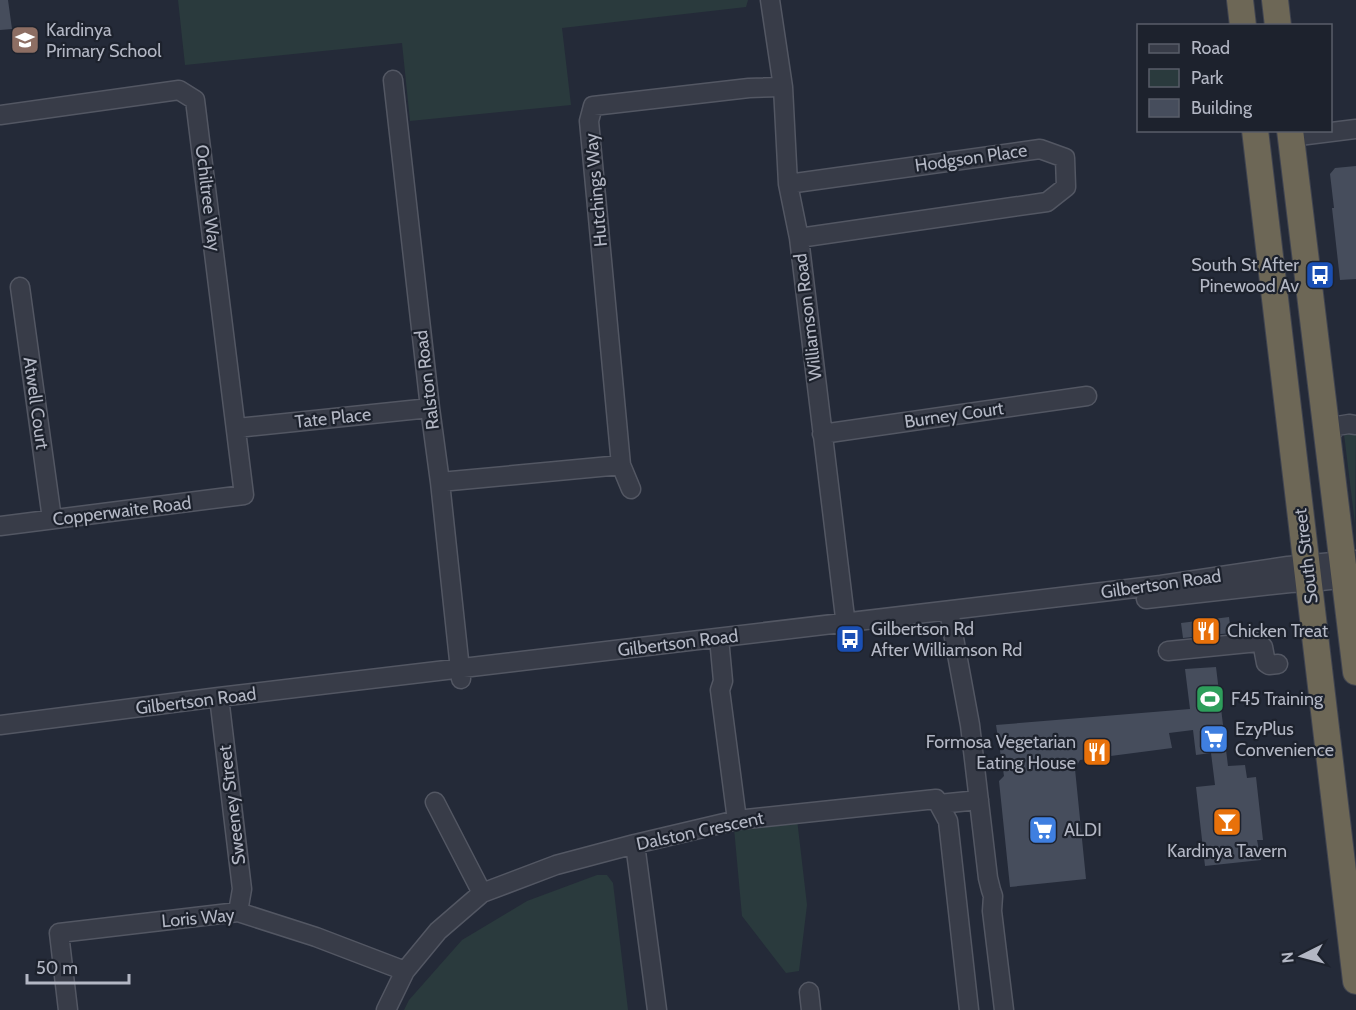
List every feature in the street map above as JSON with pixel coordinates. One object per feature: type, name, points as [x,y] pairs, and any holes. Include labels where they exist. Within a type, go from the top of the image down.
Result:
[{"type":"highway","points":[[1240,0],[1243,24]]},
{"type":"highway","points":[[1275,0],[1278,24]]},
{"type":"highway","name":"South Street","points":[[1255,132],[1308,573],[1349,854],[1356,981]]},
{"type":"highway","name":"South Street","points":[[1290,134],[1328,443],[1350,569],[1356,672]]},
{"type":"street","name":"Williamson Road","points":[[770,0],[783,87],[788,184],[799,238],[846,629]]},
{"type":"street","name":"Ralston Road","points":[[393,80],[461,675]]},
{"type":"street","name":"Hutchings Way","points":[[631,489],[621,465],[589,121],[593,106],[749,88],[783,87]]},
{"type":"street","name":"Ochiltree Way","points":[[0,115],[179,90],[195,100],[244,495]]},
{"type":"street","points":[[1332,131],[1356,129]]},
{"type":"street","points":[[1290,134],[1316,132]]},
{"type":"street","name":"Hodgson Place","points":[[788,184],[1040,148],[1065,158],[1066,187],[1047,202],[799,238]]},
{"type":"street","name":"Atwell Court","points":[[20,287],[52,519]]},
{"type":"street","name":"Burney Court","points":[[822,434],[1087,396]]},
{"type":"street","points":[[1323,404],[1334,415],[1356,415]]},
{"type":"street","name":"Tate Place","points":[[237,428],[430,408]]},
{"type":"street","points":[[1328,443],[1336,426],[1356,425]]},
{"type":"street","points":[[440,482],[621,465]]},
{"type":"street","name":"Copperwaite Road","points":[[0,526],[244,495]]},
{"type":"street","name":"Gilbertson Road","points":[[0,725],[220,703],[846,629],[1161,585],[1350,569]]},
{"type":"street","points":[[950,616],[970,725],[988,878],[993,896],[992,911],[1004,1010]]},
{"type":"street","points":[[1168,651],[1258,642],[1263,647],[1266,663],[1278,664]]},
{"type":"street","points":[[715,644],[723,681],[720,690],[738,820]]},
{"type":"street","name":"Gilbertson Road","points":[[0,735],[220,703]]},
{"type":"street","name":"Sweeney Street","points":[[220,703],[242,889],[238,912]]},
{"type":"street","name":"Dalston Crescent","points":[[386,1010],[405,971],[438,931],[482,893],[556,865],[738,820],[936,799],[939,804]]},
{"type":"street","points":[[969,1010],[948,821],[939,804],[979,800]]},
{"type":"street","points":[[435,802],[482,893]]},
{"type":"street","points":[[635,844],[657,1010]]},
{"type":"street","name":"Loris Way","points":[[68,1010],[59,933],[238,912],[316,937],[405,971]]},
{"type":"green space","points":[[178,0],[748,0],[746,7],[562,28],[571,105],[410,121],[402,43],[185,65]]},
{"type":"green space","points":[[1353,431],[1356,434],[1355,524],[1344,434]]},
{"type":"green space","points":[[797,819],[807,905],[799,971],[786,973],[742,916],[734,828]]},
{"type":"green space","points":[[597,875],[607,875],[613,883],[628,1010],[404,1010],[409,1000],[462,940],[527,901]]},
{"type":"building","points":[[0,0],[8,0],[12,29],[0,30]]},
{"type":"building","points":[[1356,166],[1356,279],[1340,280],[1330,174],[1335,168]]},
{"type":"building","name":"Chicken Treat","points":[[1229,617],[1231,633],[1183,638],[1181,623]]},
{"type":"building","points":[[1216,667],[1228,766],[1245,765],[1247,778],[1256,777],[1263,840],[1257,840],[1261,860],[1205,866],[1196,787],[1215,785],[1211,753],[1196,755],[1193,730],[1169,733],[1172,748],[1080,760],[1075,769],[1086,879],[1010,887],[999,781],[1004,776],[996,725],[1190,709],[1185,669]]},
{"type":"place","name":"Kardinya Primary School","points":[[25,40]]},
{"type":"place","name":"South St After Pinewood Av","points":[[1320,275]]},
{"type":"place","name":"Chicken Treat","points":[[1206,631]]},
{"type":"place","name":"Gilbertson Rd After Williamson Rd","points":[[850,639]]},
{"type":"place","name":"F45 Training","points":[[1210,699]]},
{"type":"place","name":"EzyPlus Convenience","points":[[1214,739]]},
{"type":"place","name":"Formosa Vegetarian Eating House","points":[[1097,752]]},
{"type":"place","name":"Kardinya Tavern","points":[[1227,822]]},
{"type":"place","name":"ALDI","points":[[1043,830]]}]
